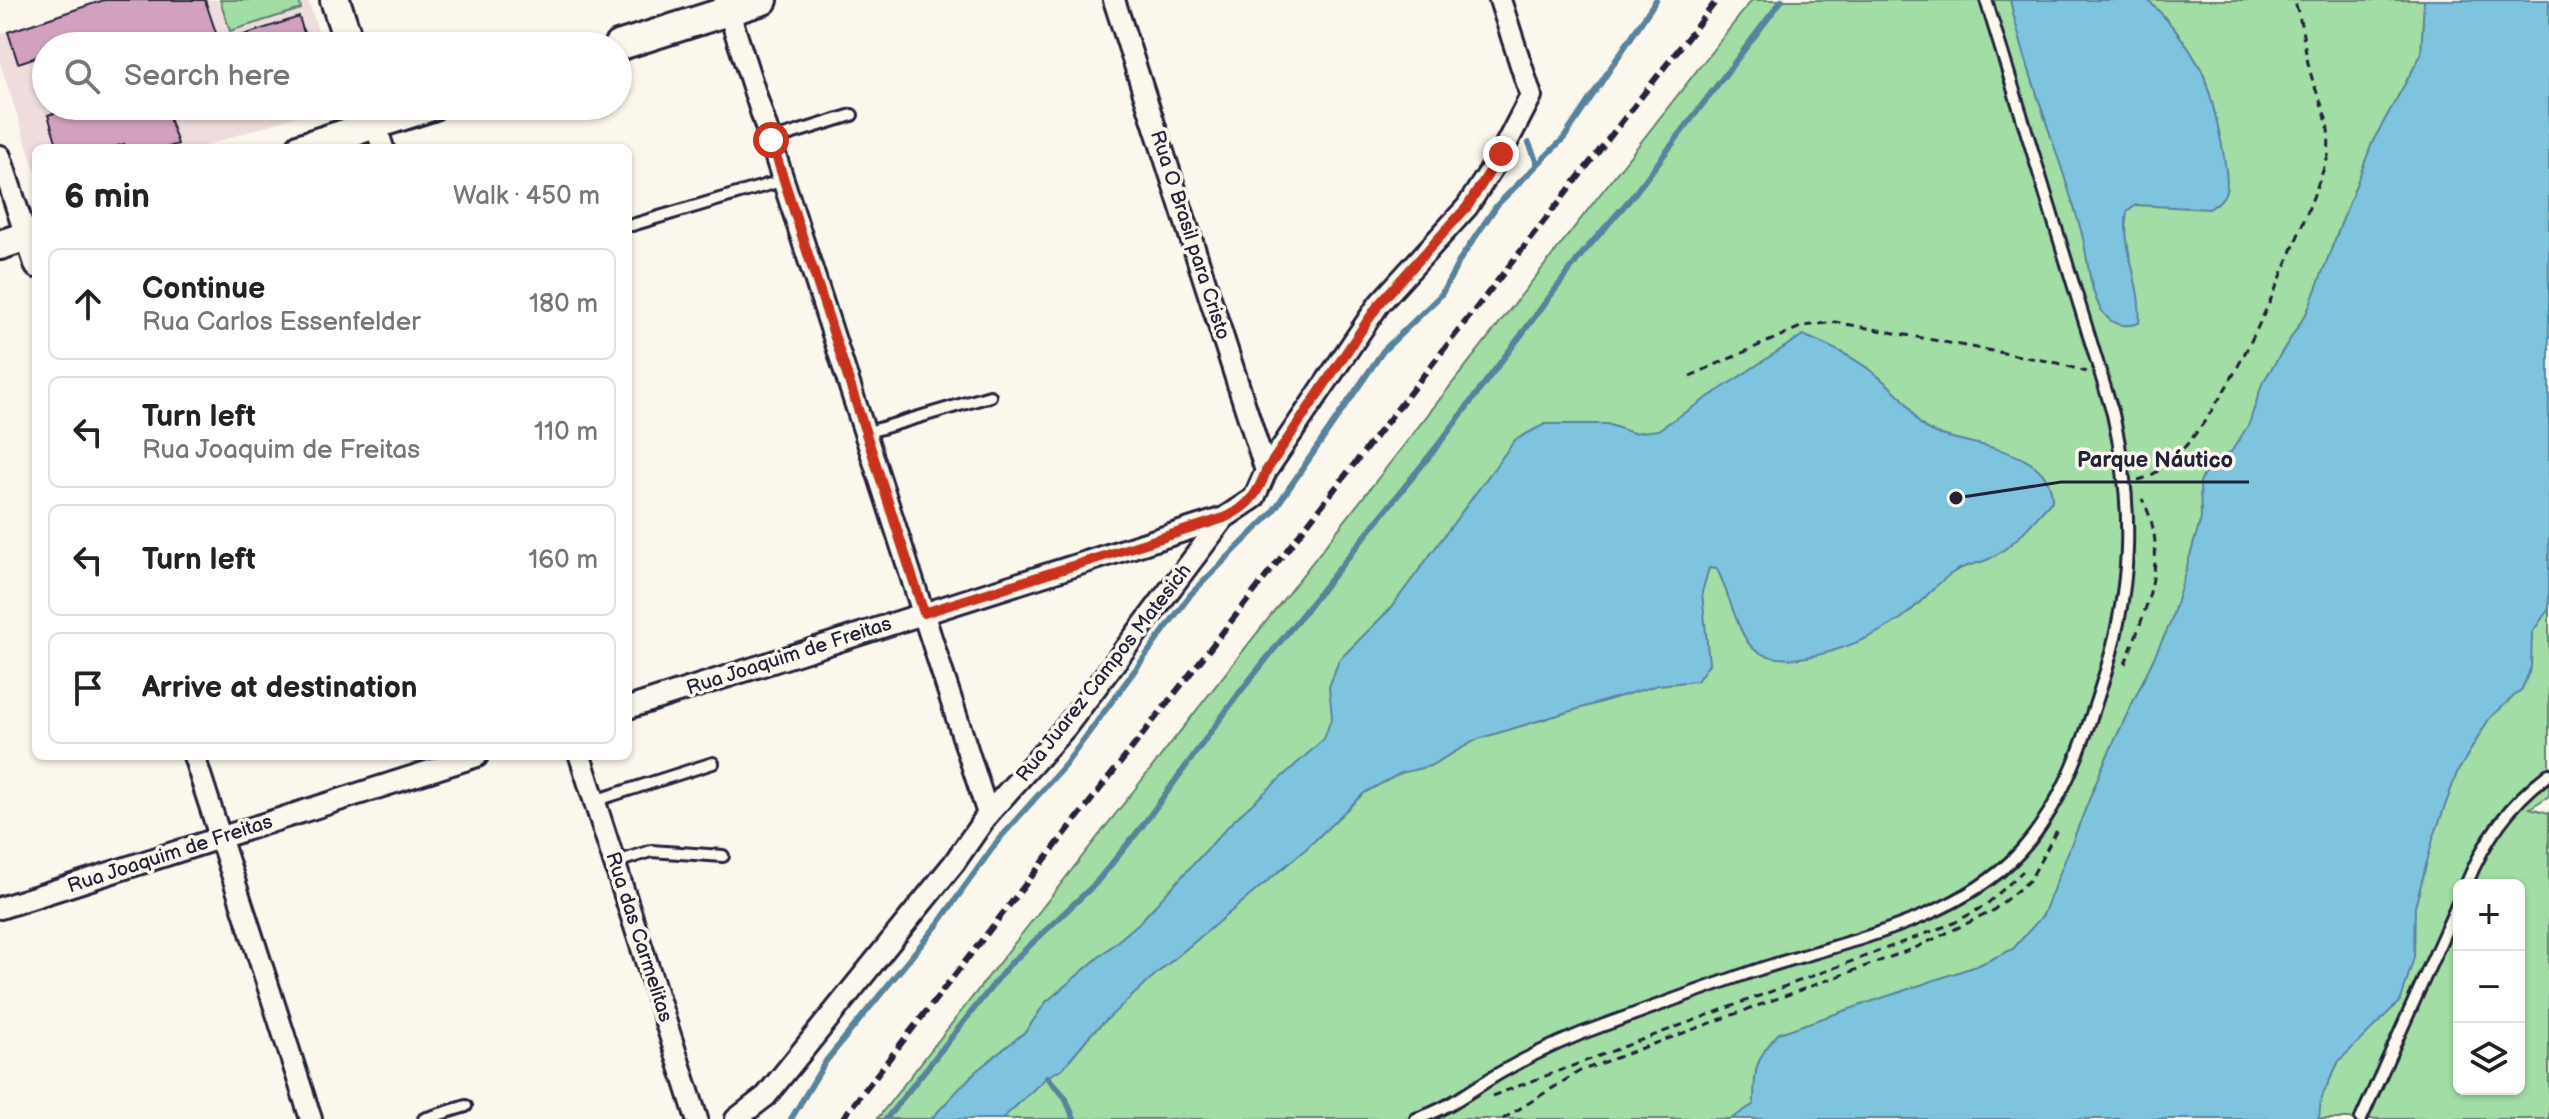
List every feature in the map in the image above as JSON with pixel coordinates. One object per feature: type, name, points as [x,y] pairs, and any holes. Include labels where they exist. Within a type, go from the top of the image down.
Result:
[{"type":"street","points":[[335,0],[345,32]]},
{"type":"street","points":[[632,41],[727,5],[763,0]]},
{"type":"street","name":"Rua O Brasil para Cristo","points":[[1114,0],[1266,471]]},
{"type":"street","name":"Rua Juarez Campos Matesich","points":[[736,1119],[766,1096],[954,863],[988,814],[1066,727],[1224,518],[1254,498],[1266,471],[1379,304],[1467,207],[1501,154],[1531,96],[1500,0]]},
{"type":"street","points":[[727,5],[988,814]]},
{"type":"street","points":[[315,144],[376,126]]},
{"type":"street","points":[[0,156],[21,238],[32,259]]},
{"type":"street","name":"Rua Joaquim de Freitas","points":[[632,707],[1224,518]]},
{"type":"street","points":[[195,760],[311,1119]]},
{"type":"street","name":"Rua Joaquim de Freitas","points":[[0,908],[464,760]]},
{"type":"street","name":"Rua das Carmelitas","points":[[581,760],[697,1119]]},
{"type":"lane","points":[[1416,1119],[1448,1114],[1502,1072],[1574,1036],[1932,911],[1968,894],[2020,853],[2058,801],[2106,670],[2122,613],[2128,564],[2127,481],[2101,377],[1986,0]]},
{"type":"lane","points":[[771,140],[852,115]]},
{"type":"lane","points":[[632,225],[784,180]]},
{"type":"lane","points":[[865,433],[990,396]]},
{"type":"lane","points":[[594,801],[713,763]]},
{"type":"lane","points":[[2469,879],[2495,827],[2517,799],[2549,774]]},
{"type":"lane","points":[[614,863],[651,851],[723,856]]},
{"type":"lane","points":[[2361,1119],[2453,914]]},
{"type":"lane","points":[[424,1119],[466,1106]]},
{"type":"path","points":[[2127,481],[2143,480],[2165,465],[2190,444],[2213,412],[2248,344],[2328,157],[2330,130],[2308,64],[2305,26],[2294,0]]},
{"type":"path","points":[[1690,376],[1803,326],[1835,322],[2058,363],[2101,377]]},
{"type":"path","points":[[2120,676],[2148,599],[2156,550],[2148,511],[2127,481]]},
{"type":"path","points":[[1503,1119],[1580,1071],[1915,948],[1991,912],[2030,880],[2061,820]]},
{"type":"path","points":[[1489,1097],[1954,923],[1986,905],[2016,880],[2028,862]]},
{"type":"shaded area","points":[[104,0],[308,0],[318,32],[32,32],[32,120],[285,120],[210,144],[32,144],[32,161],[0,63],[0,34]]},
{"type":"green space","points":[[220,0],[299,0],[301,9],[230,31]]},
{"type":"green space","points":[[1752,0],[2549,0],[2549,796],[2530,808],[2549,813],[2549,1119],[877,1119]]},
{"type":"water","points":[[2010,0],[2148,0],[2177,33],[2201,69],[2219,130],[2226,191],[2219,202],[2209,209],[2136,205],[2127,212],[2127,239],[2138,296],[2139,323],[2123,325],[2114,322],[2098,303],[2082,234]]},
{"type":"water","points":[[2424,0],[2549,0],[2549,608],[2532,633],[2531,667],[2522,689],[2489,719],[2457,773],[2433,839],[2415,907],[2414,957],[2401,1000],[2339,1061],[2321,1098],[2319,1119],[1731,1119],[1754,1104],[1758,1065],[1779,1033],[1979,965],[2013,949],[2043,915],[2103,765],[2170,624],[2201,518],[2200,482],[2211,461],[2231,452],[2249,424],[2262,384],[2307,312],[2373,141],[2421,55]]},
{"type":"water","points":[[1803,335],[1844,354],[1878,376],[1901,397],[1917,420],[1933,432],[2024,459],[2039,470],[2049,483],[2052,501],[2007,548],[1989,559],[1954,572],[1913,609],[1885,629],[1808,657],[1770,657],[1755,650],[1744,636],[1717,569],[1709,568],[1702,592],[1709,664],[1697,681],[1658,685],[1478,739],[1430,766],[1401,773],[1364,793],[1307,848],[1156,974],[1090,1035],[1063,1068],[1047,1077],[1002,1119],[931,1119],[975,1072],[1026,1031],[1046,1002],[1139,923],[1233,821],[1324,739],[1332,716],[1329,687],[1339,660],[1390,609],[1515,440],[1545,424],[1607,424],[1633,433],[1658,430]]},
{"type":"building","points":[[104,0],[205,0],[215,32],[32,32],[32,58],[18,63],[8,32]]},
{"type":"building","points":[[299,17],[304,32],[253,32]]},
{"type":"building","points":[[50,120],[170,120],[178,144],[124,144],[57,144]]},
{"type":"waterway","points":[[791,1119],[826,1061],[938,924],[999,839],[1065,765],[1191,594],[1272,513],[1383,351],[1441,295],[1461,258],[1497,205],[1564,138],[1656,0]]},
{"type":"waterway","points":[[886,1119],[1009,965],[1095,884],[1140,829],[1240,692],[1439,444],[1582,254],[1632,197],[1782,0]]},
{"type":"waterway","points":[[1529,143],[1537,163]]},
{"type":"waterway","points":[[1047,1077],[1065,1097],[1074,1119]]},
{"type":"railway","points":[[842,1119],[1717,0]]},
{"type":"place","name":"Parque Náutico","points":[[1956,498]]},
{"type":"route","points":[[771,140],[924,613],[1224,518],[1245,507],[1254,498],[1266,471],[1379,304],[1467,207],[1501,154]]}]
